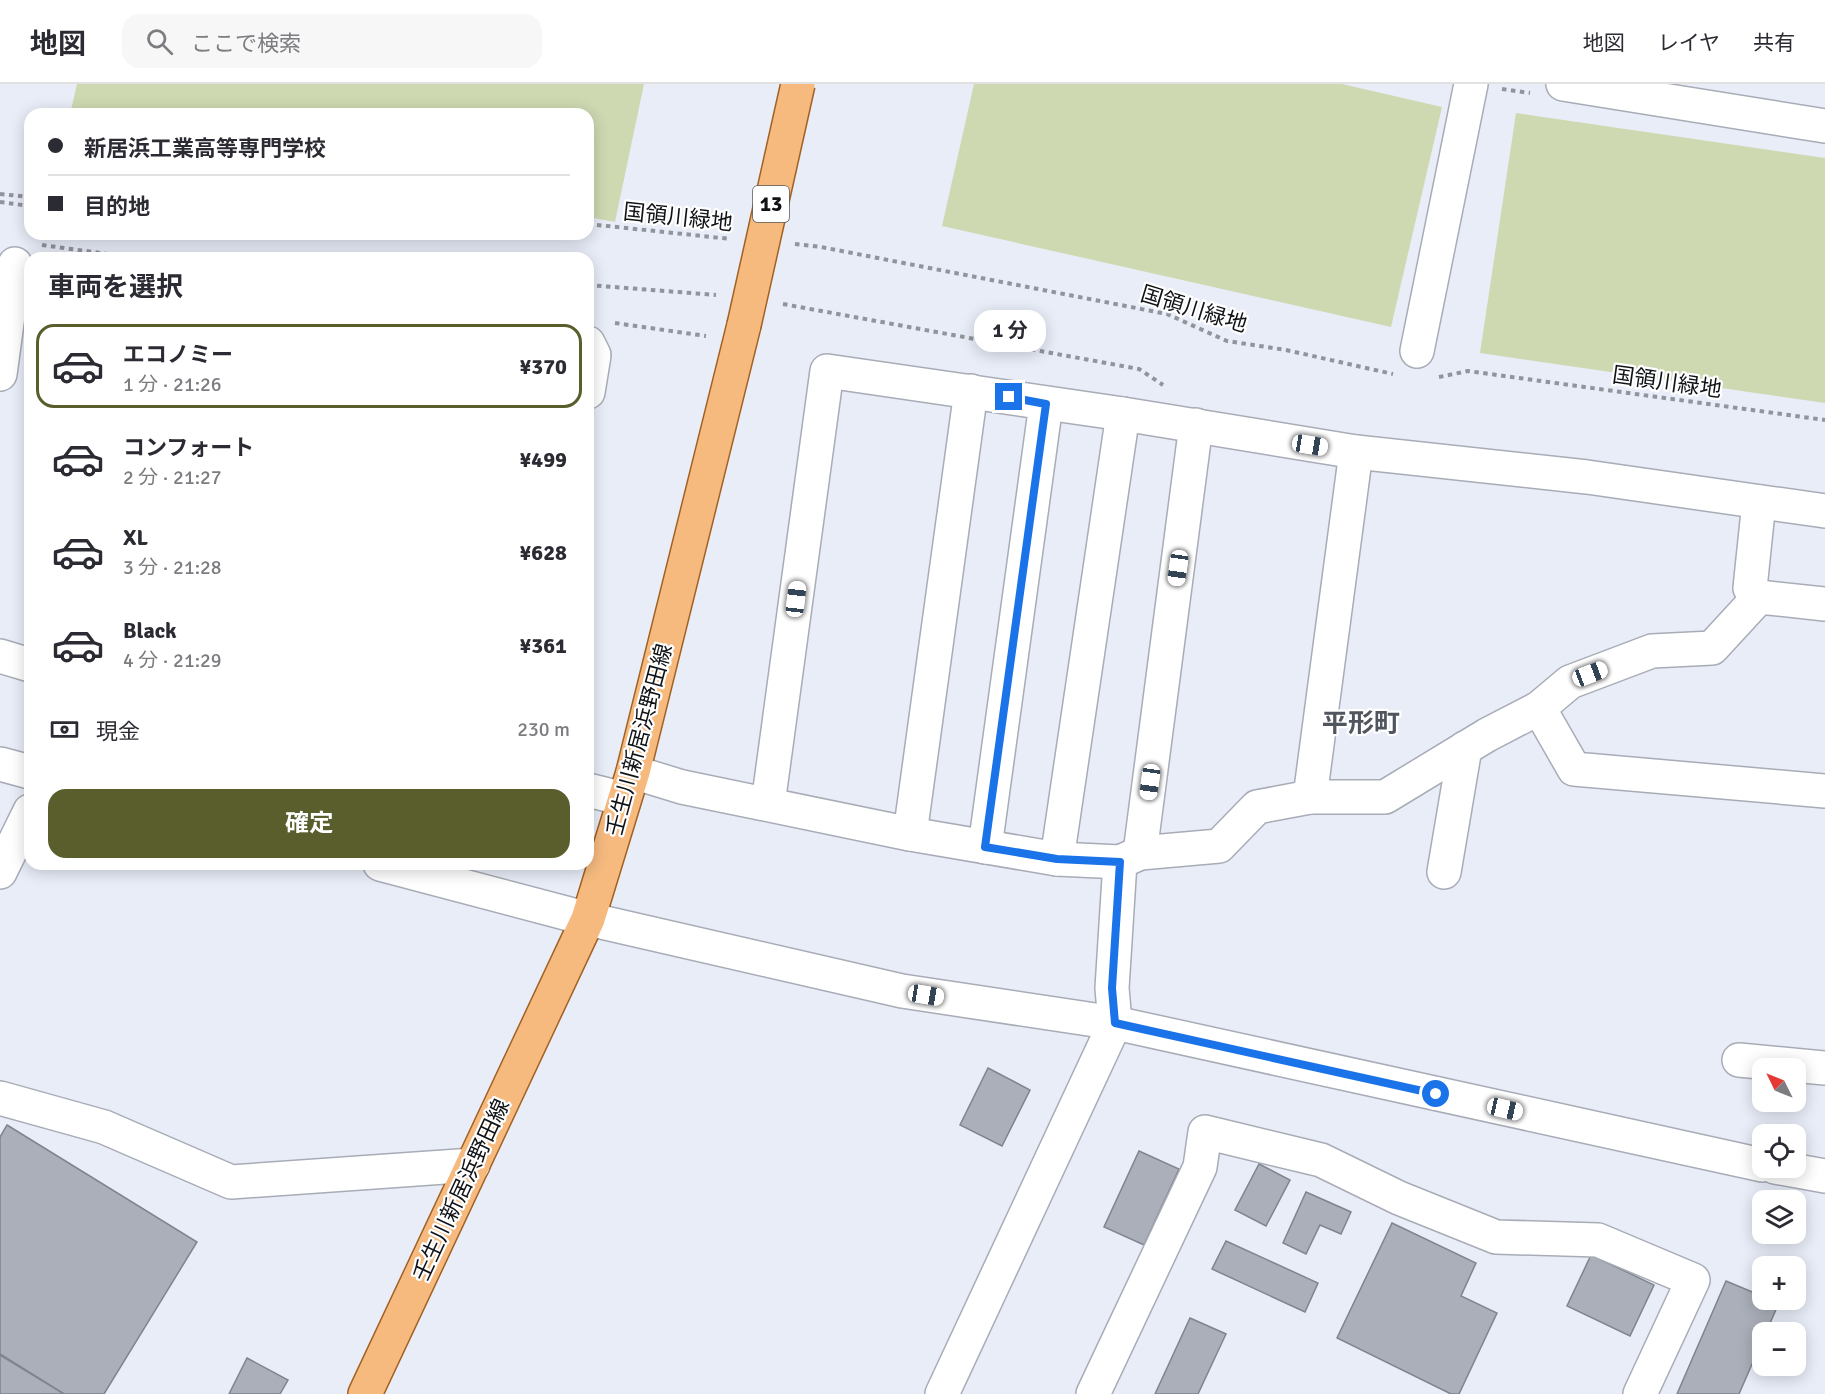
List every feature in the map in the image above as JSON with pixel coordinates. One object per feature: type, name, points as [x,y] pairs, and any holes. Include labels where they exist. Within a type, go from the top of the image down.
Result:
[{"type":"main road","name":"壬生川新居浜野田線","points":[[366,1394],[588,919],[629,786],[742,333],[798,84]]},
{"type":"street","points":[[1416,369],[1471,84]]},
{"type":"street","points":[[1563,84],[1825,126]]},
{"type":"street","points":[[0,374],[19,259]]},
{"type":"street","points":[[594,355],[600,333]]},
{"type":"street","points":[[768,804],[827,371],[1196,425],[1356,452],[1587,477],[1825,511]]},
{"type":"street","points":[[910,834],[971,391]]},
{"type":"street","points":[[985,847],[1046,404]]},
{"type":"street","points":[[1057,859],[1123,414]]},
{"type":"street","points":[[942,1394],[1115,1023],[1112,988],[1196,425]]},
{"type":"street","points":[[1310,797],[1356,452]]},
{"type":"street","points":[[1759,502],[1750,588],[1759,597],[1825,604]]},
{"type":"street","points":[[594,789],[629,786],[682,787],[910,834],[1057,859],[1130,858],[1219,846],[1257,807],[1310,797],[1385,796],[1465,748],[1539,708],[1570,682],[1652,651],[1712,648],[1759,597]]},
{"type":"street","points":[[0,656],[24,662]]},
{"type":"street","points":[[1539,708],[1574,770],[1825,791]]},
{"type":"street","points":[[1444,872],[1465,748]]},
{"type":"street","points":[[0,764],[24,770]]},
{"type":"street","points":[[0,872],[24,823]]},
{"type":"street","points":[[403,870],[588,919],[902,991],[1115,1023],[1752,1163]]},
{"type":"street","points":[[1739,1060],[1825,1068]]},
{"type":"street","points":[[0,1098],[104,1127],[231,1182],[473,1165]]},
{"type":"street","points":[[1093,1394],[1200,1167],[1205,1132],[1321,1160],[1398,1198],[1496,1237],[1598,1240],[1693,1280],[1640,1394]]},
{"type":"street","points":[[1806,1173],[1825,1176]]},
{"type":"path","points":[[0,194],[24,196]]},
{"type":"path","points":[[0,202],[24,205]]},
{"type":"path","name":"国領川緑地","points":[[594,225],[734,239]]},
{"type":"path","name":"国領川緑地","points":[[789,244],[821,247],[1167,314],[1227,340],[1416,369],[1468,371],[1825,420]]},
{"type":"path","points":[[594,286],[724,297]]},
{"type":"path","points":[[782,304],[1139,369],[1166,387]]},
{"type":"path","points":[[600,333],[742,333]]},
{"type":"green space","points":[[77,84],[644,84],[615,222],[594,218],[594,108],[71,108]]},
{"type":"green space","points":[[974,84],[1342,84],[1442,107],[1391,327],[942,226]]},
{"type":"green space","points":[[1516,113],[1825,158],[1825,403],[1480,353]]},
{"type":"building","points":[[988,1068],[1030,1090],[1002,1146],[960,1125]]},
{"type":"building","points":[[7,1125],[197,1242],[104,1394],[64,1394],[0,1354],[0,1137]]},
{"type":"building","points":[[1139,1151],[1179,1169],[1144,1245],[1104,1227]]},
{"type":"building","points":[[1259,1164],[1290,1180],[1266,1226],[1235,1210]]},
{"type":"building","points":[[1306,1192],[1351,1212],[1341,1234],[1320,1225],[1306,1254],[1283,1243]]},
{"type":"building","points":[[1392,1223],[1476,1263],[1461,1296],[1497,1313],[1459,1394],[1451,1394],[1337,1338]]},
{"type":"building","points":[[1226,1241],[1318,1283],[1305,1312],[1212,1269]]},
{"type":"building","points":[[1591,1255],[1654,1285],[1630,1336],[1567,1306]]},
{"type":"building","points":[[1726,1281],[1752,1292],[1752,1310],[1776,1310],[1770,1322],[1752,1322],[1752,1364],[1739,1394],[1677,1394]]},
{"type":"building","points":[[1190,1318],[1226,1334],[1198,1394],[1155,1394]]},
{"type":"building","points":[[0,1355],[64,1394],[0,1394]]},
{"type":"building","points":[[247,1358],[288,1380],[280,1394],[229,1394]]},
{"type":"district","name":"平形町","points":[[1361,724]]},
{"type":"route","points":[[1009,397],[1046,404],[985,847],[1057,859],[1120,862],[1112,988],[1115,1023],[1436,1094]]}]
